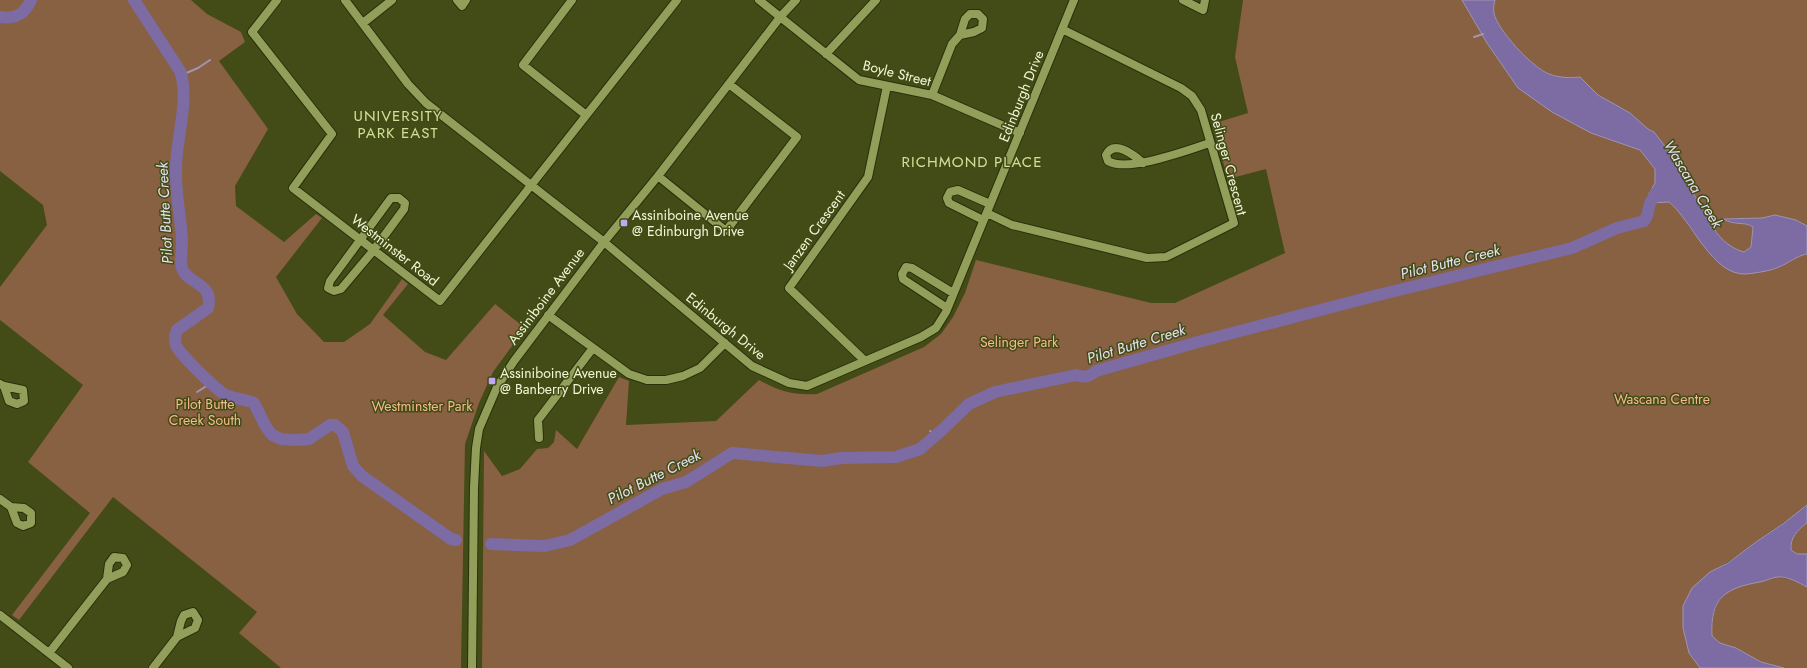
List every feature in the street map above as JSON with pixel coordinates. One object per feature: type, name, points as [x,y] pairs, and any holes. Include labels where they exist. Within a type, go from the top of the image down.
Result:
[{"type":"street","name":"Westminster Road","points":[[277,0],[252,32],[332,134],[293,188],[440,301],[677,0]]},
{"type":"street","name":"Edinburgh Drive","points":[[345,0],[408,84],[426,103],[604,242],[752,366],[789,383],[807,386],[921,337],[936,328],[954,293],[1074,0]]},
{"type":"street","points":[[363,23],[392,0]]},
{"type":"street","points":[[457,0],[462,6],[466,0]]},
{"type":"street","points":[[572,0],[523,65],[586,115]]},
{"type":"street","name":"Boyle Street","points":[[759,0],[781,16],[859,80],[932,95],[1020,133]]},
{"type":"street","name":"Assiniboine Avenue","points":[[472,668],[474,487],[476,448],[479,429],[497,387],[548,315],[604,242],[658,176],[781,16],[796,0]]},
{"type":"street","points":[[826,54],[876,0]]},
{"type":"street","points":[[1183,0],[1203,10],[1205,0]]},
{"type":"street","name":"Selinger Crescent","points":[[985,217],[1128,255],[1147,258],[1166,257],[1234,223],[1201,110],[1192,96],[1181,88],[1062,29]]},
{"type":"street","points":[[932,95],[952,44],[960,35]]},
{"type":"street","points":[[658,176],[726,231],[797,138],[729,84]]},
{"type":"street","name":"Janzen Crescent","points":[[866,361],[789,288],[868,177],[887,86]]},
{"type":"street","points":[[1143,162],[1210,143]]},
{"type":"street","points":[[985,217],[949,203],[947,198],[950,192],[958,190],[990,204]]},
{"type":"street","points":[[392,198],[399,198],[405,202],[404,209],[373,251],[341,289],[334,291],[328,288],[330,281],[360,240],[392,198]]},
{"type":"street","points":[[947,308],[903,279],[902,274],[906,267],[912,268],[954,293]]},
{"type":"street","points":[[548,315],[629,374],[647,380],[666,380],[683,376],[700,368],[725,343]]},
{"type":"street","points":[[539,438],[538,420],[593,348]]},
{"type":"street","points":[[0,499],[11,507]]},
{"type":"street","points":[[49,653],[107,579]]},
{"type":"street","points":[[0,615],[68,668]]},
{"type":"street","points":[[153,668],[178,637]]},
{"type":"green space","name":"Pilot Butte Creek South","points":[[0,0],[191,0],[207,14],[241,32],[245,42],[219,61],[268,129],[235,186],[236,206],[284,242],[316,214],[322,218],[276,277],[297,314],[324,342],[344,342],[370,324],[402,279],[408,284],[383,315],[425,352],[446,360],[495,304],[525,328],[493,372],[479,403],[465,444],[461,668],[281,668],[239,633],[257,612],[113,497],[19,620],[12,615],[90,513],[28,462],[83,385],[0,320],[0,287],[47,225],[43,205],[0,171]]},
{"type":"green space","points":[[1243,0],[1462,0],[1487,43],[1518,88],[1591,133],[1640,150],[1655,169],[1655,183],[1649,194],[1660,202],[1669,202],[1678,209],[1690,228],[1714,259],[1778,268],[1800,255],[1807,254],[1807,505],[1734,558],[1710,572],[1689,653],[1700,668],[482,668],[484,451],[502,476],[520,469],[537,449],[548,448],[554,442],[556,430],[577,449],[619,377],[629,381],[626,425],[716,421],[759,380],[786,392],[817,394],[924,347],[941,334],[953,317],[965,293],[976,260],[1151,303],[1175,303],[1285,253],[1266,169],[1228,179],[1212,124],[1248,113],[1235,57]]},
{"type":"green space","points":[[1495,0],[1807,0],[1807,226],[1796,220],[1775,215],[1762,218],[1724,219],[1753,227],[1751,247],[1744,252],[1726,243],[1713,227],[1710,214],[1701,206],[1684,178],[1682,168],[1654,132],[1648,129],[1630,113],[1598,95],[1580,77],[1572,78],[1549,74],[1525,57],[1502,29],[1497,20],[1494,13]]},
{"type":"green space","points":[[1807,523],[1807,554],[1797,554],[1791,550],[1793,538],[1797,531]]},
{"type":"green space","points":[[1778,577],[1790,579],[1807,587],[1807,668],[1784,668],[1761,662],[1736,648],[1720,643],[1712,636],[1714,612],[1717,605],[1726,593],[1741,585]]},
{"type":"shaded area","points":[[1462,0],[1495,0],[1494,13],[1497,20],[1502,29],[1525,57],[1549,74],[1572,78],[1580,77],[1598,95],[1630,113],[1648,129],[1654,132],[1682,168],[1684,178],[1701,206],[1710,214],[1713,227],[1726,243],[1744,252],[1751,247],[1753,227],[1723,219],[1762,218],[1775,215],[1796,220],[1807,226],[1807,254],[1799,256],[1783,265],[1767,271],[1754,273],[1746,274],[1734,272],[1723,266],[1712,257],[1686,221],[1669,202],[1650,203],[1649,194],[1655,183],[1655,169],[1640,150],[1591,133],[1552,112],[1518,88],[1487,43]]},
{"type":"shaded area","points":[[1807,505],[1807,523],[1800,528],[1793,538],[1791,550],[1797,554],[1807,554],[1807,587],[1789,579],[1778,577],[1737,588],[1722,597],[1717,604],[1712,623],[1712,636],[1720,643],[1736,648],[1761,662],[1784,668],[1700,668],[1689,653],[1683,628],[1683,606],[1692,588],[1710,572],[1728,563]]},
{"type":"waterway","name":"Pilot Butte Creek","points":[[0,17],[11,17],[23,12],[31,0]]},
{"type":"waterway","name":"Pilot Butte Creek","points":[[134,0],[180,71],[183,82],[183,107],[176,168],[176,187],[182,241],[181,263],[183,270],[187,275],[203,287],[207,292],[209,299],[208,308],[177,330],[175,336],[176,345],[198,371],[224,394],[254,403],[266,427],[272,435],[281,439],[309,439],[330,425],[335,425],[343,432],[353,466],[362,476],[451,539],[456,540]]},
{"type":"waterway","points":[[1474,37],[1483,34]]},
{"type":"waterway","points":[[182,78],[184,74],[198,68],[210,60]]},
{"type":"waterway","name":"Pilot Butte Creek","points":[[491,544],[545,546],[570,540],[662,489],[686,482],[732,453],[822,461],[841,458],[896,457],[920,449],[969,404],[995,392],[1076,375],[1087,376],[1096,371],[1198,342],[1374,296],[1572,248],[1617,228],[1644,221],[1647,216],[1650,203],[1659,191]]},
{"type":"waterway","points":[[197,392],[208,385],[215,387]]},
{"type":"waterway","name":"Pilot Butte Creek","points":[[930,431],[933,433],[938,433]]},
{"type":"place","name":"Assiniboine Avenue @ Edinburgh Drive","points":[[624,223]]},
{"type":"place","name":"Assiniboine Avenue @ Banberry Drive","points":[[492,381]]},
{"type":"district","name":"UNIVERSITY PARK EAST","points":[[398,124]]},
{"type":"district","name":"RICHMOND PLACE","points":[[972,162]]},
{"type":"water label","name":"Wascana Creek","points":[[1693,184]]},
{"type":"park label","name":"Selinger Park","points":[[1019,342]]},
{"type":"park label","name":"Wascana Centre","points":[[1662,399]]},
{"type":"park label","name":"Westminster Park","points":[[422,406]]}]
